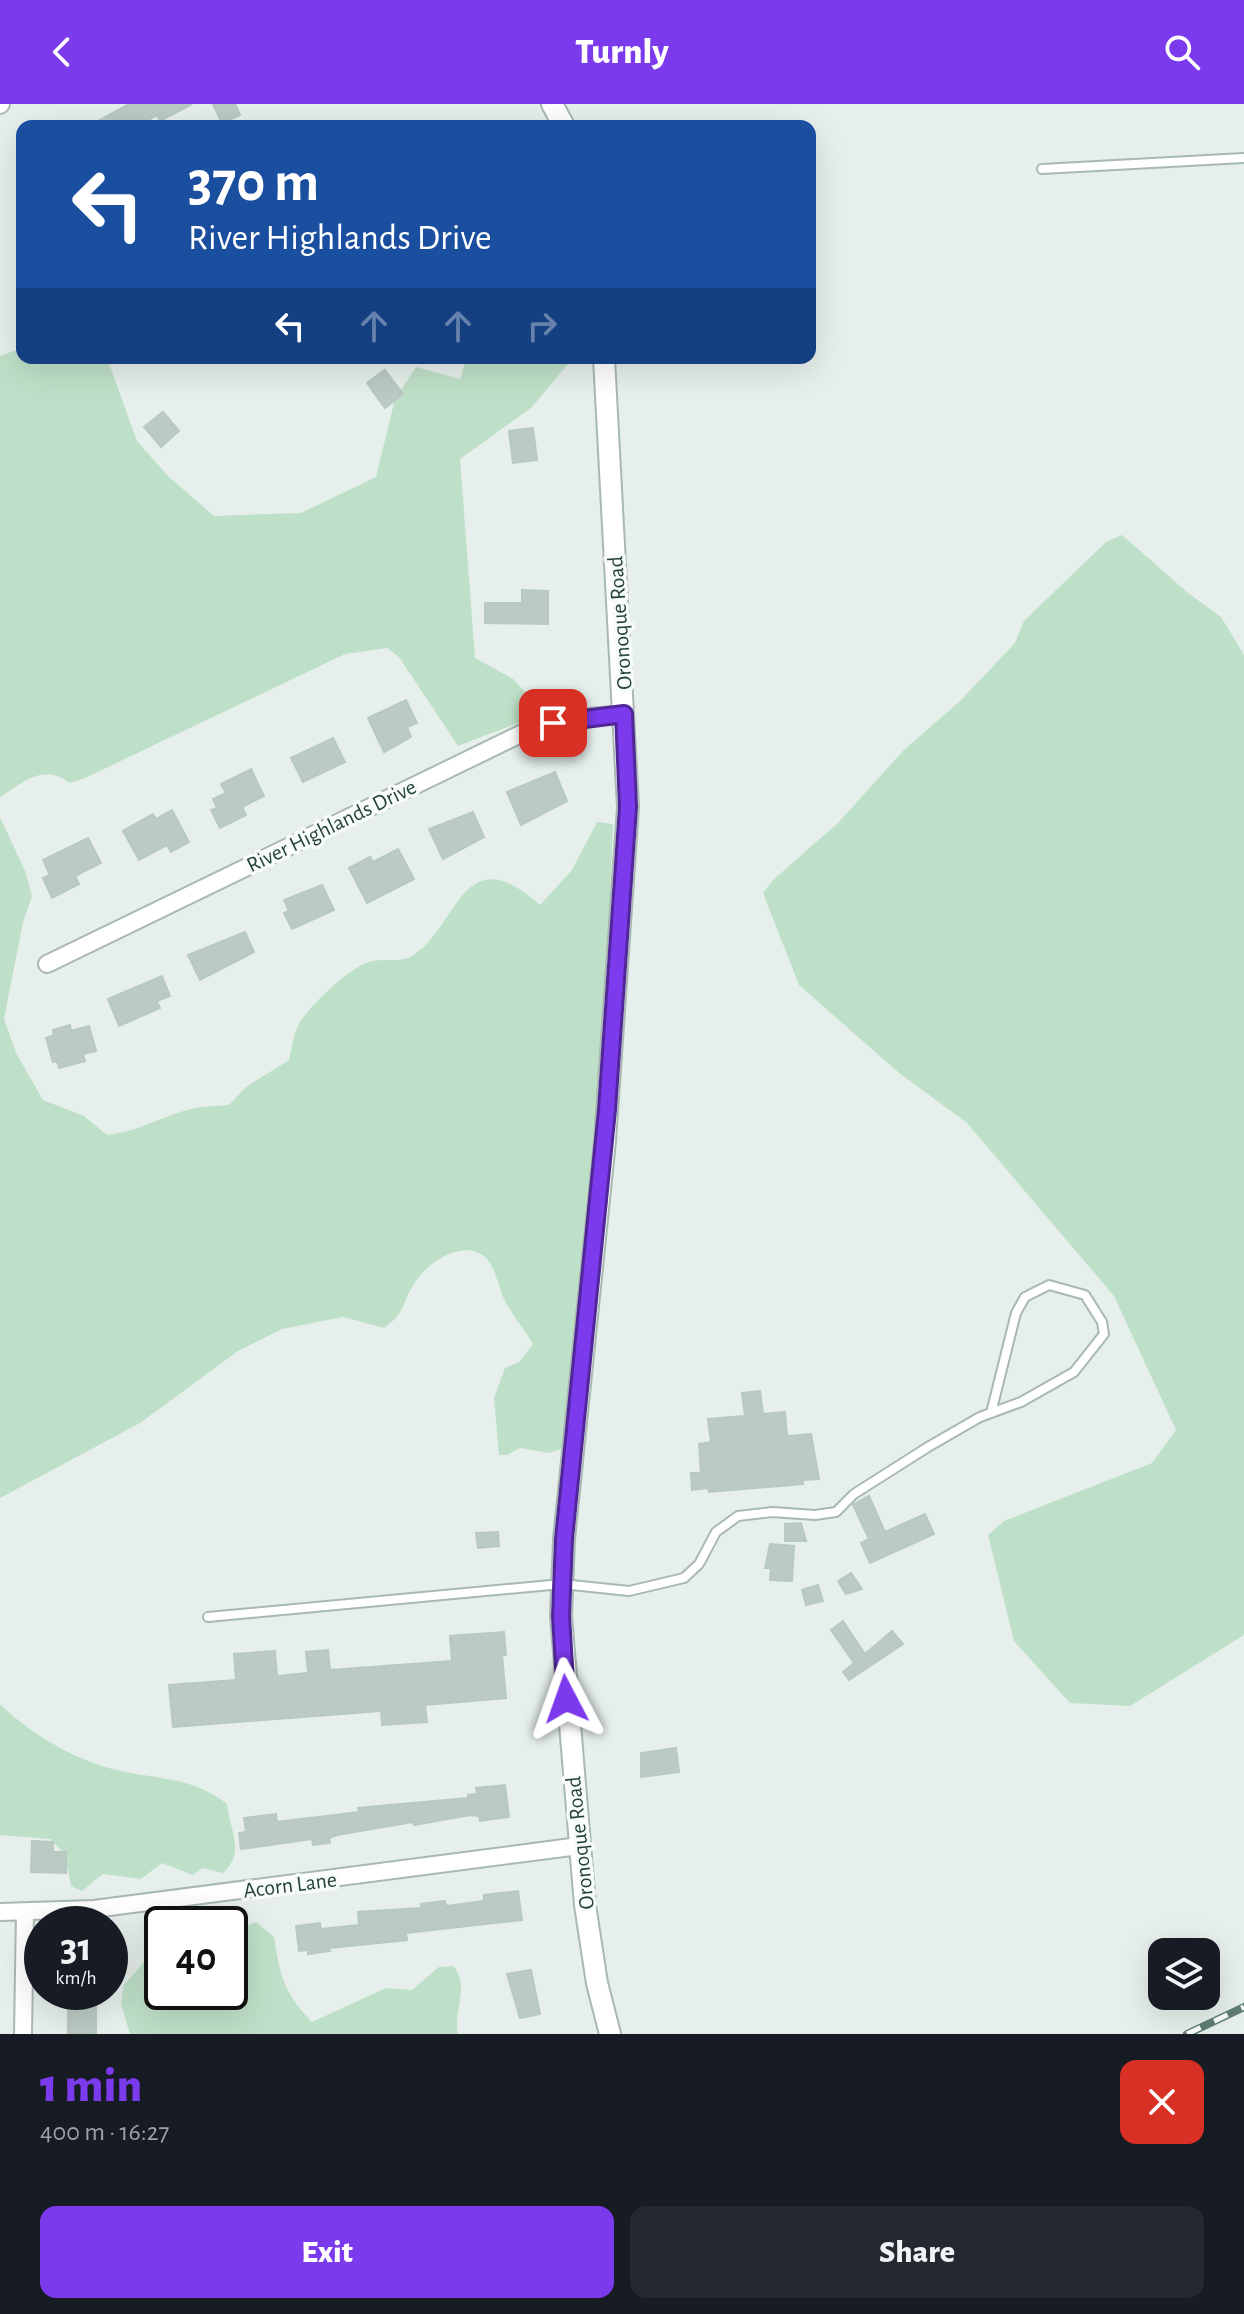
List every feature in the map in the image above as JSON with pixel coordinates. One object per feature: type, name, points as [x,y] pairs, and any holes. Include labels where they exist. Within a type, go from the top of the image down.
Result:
[{"type":"street","name":"Oronoque Road","points":[[604,364],[628,807],[607,1110],[562,1584],[562,1643],[579,1846],[595,1975],[610,2034]]},
{"type":"street","name":"River Highlands Drive","points":[[47,964],[517,736],[577,718],[624,714]]},
{"type":"street","name":"Acorn Lane","points":[[117,1906],[579,1846]]},
{"type":"street","name":"Acorn Lane","points":[[0,1912],[24,1912]]},
{"type":"street","points":[[23,2034],[24,1973]]},
{"type":"lane","points":[[1042,169],[1244,158]]},
{"type":"lane","points":[[208,1617],[562,1584],[629,1591],[684,1578],[699,1564],[716,1532],[738,1516],[772,1512],[815,1515],[836,1512],[854,1494],[881,1477],[991,1413],[1021,1402],[1074,1372],[1104,1334],[1102,1322],[1085,1295],[1049,1285],[1025,1297],[1010,1330],[991,1413]]},
{"type":"green space","points":[[16,350],[16,364],[108,364],[137,441],[168,476],[214,516],[301,513],[376,477],[395,399],[416,367],[460,379],[465,364],[568,364],[531,408],[460,459],[475,658],[513,679],[536,703],[528,719],[458,746],[399,657],[387,648],[345,654],[85,778],[70,783],[52,774],[43,774],[26,780],[0,797],[0,356]]},
{"type":"green space","points":[[1122,535],[1188,593],[1221,617],[1244,655],[1244,1635],[1130,1706],[1070,1703],[1014,1641],[988,1535],[1004,1521],[1152,1463],[1176,1430],[1114,1296],[967,1123],[898,1072],[799,985],[763,893],[773,880],[838,823],[904,750],[960,701],[1015,643],[1024,621],[1106,542]]},
{"type":"green space","points":[[0,817],[25,871],[32,896],[23,922],[4,1019],[17,1055],[43,1100],[84,1116],[107,1135],[191,1109],[229,1105],[246,1087],[289,1060],[299,1023],[315,1003],[345,976],[373,961],[400,960],[415,954],[430,940],[465,892],[478,882],[494,879],[514,886],[540,905],[572,870],[597,822],[613,824],[605,1015],[564,1448],[549,1453],[520,1448],[507,1455],[499,1455],[494,1398],[505,1368],[519,1362],[533,1344],[506,1303],[489,1262],[477,1252],[467,1250],[446,1255],[427,1268],[414,1284],[400,1313],[384,1328],[343,1317],[282,1329],[238,1351],[140,1423],[0,1498]]},
{"type":"green space","points":[[0,1704],[35,1733],[76,1756],[105,1767],[168,1779],[213,1794],[227,1804],[235,1841],[230,1865],[223,1873],[202,1868],[193,1875],[162,1863],[141,1879],[103,1874],[82,1891],[71,1886],[65,1854],[50,1839],[0,1835]]},
{"type":"green space","points":[[256,1922],[274,1937],[289,1993],[312,2022],[386,1988],[412,1990],[439,1967],[454,1966],[461,1983],[458,2034],[130,2034],[123,2010],[128,2010],[128,1980],[144,1962],[144,2010],[248,2010],[248,1925]]},
{"type":"building","points":[[129,104],[192,104],[162,120],[157,115],[148,120],[100,120]]},
{"type":"building","points":[[213,104],[235,104],[240,115],[221,120]]},
{"type":"building","points":[[385,370],[403,394],[385,408],[367,383]]},
{"type":"building","points":[[163,412],[179,431],[161,447],[144,427]]},
{"type":"building","points":[[533,428],[537,460],[513,463],[509,431]]},
{"type":"building","points":[[522,590],[548,591],[548,624],[485,623],[485,603],[522,603]]},
{"type":"building","points":[[406,700],[417,723],[407,727],[411,737],[384,752],[368,718]]},
{"type":"building","points":[[333,738],[345,762],[303,782],[291,758]]},
{"type":"building","points":[[251,769],[264,796],[242,807],[246,815],[220,828],[211,810],[217,808],[213,799],[226,793],[221,784]]},
{"type":"building","points":[[555,772],[567,801],[521,825],[507,792]]},
{"type":"building","points":[[172,810],[189,842],[171,852],[167,845],[139,860],[123,831],[153,814],[156,819]]},
{"type":"building","points":[[473,812],[484,837],[443,859],[429,829]]},
{"type":"building","points":[[88,838],[101,863],[75,876],[79,884],[52,898],[43,878],[50,875],[43,860]]},
{"type":"building","points":[[398,849],[414,879],[367,903],[349,868],[370,857],[373,862]]},
{"type":"building","points":[[322,885],[334,910],[292,929],[284,913],[289,911],[284,900]]},
{"type":"building","points":[[245,932],[254,952],[200,980],[188,955]]},
{"type":"building","points":[[162,976],[170,996],[157,1001],[160,1008],[119,1026],[108,999]]},
{"type":"building","points":[[70,1025],[71,1031],[89,1026],[96,1051],[83,1054],[85,1061],[59,1068],[57,1061],[53,1062],[46,1038],[54,1035],[53,1030]]},
{"type":"building","points":[[760,1391],[763,1414],[785,1412],[787,1436],[811,1434],[819,1479],[803,1480],[803,1484],[709,1492],[708,1488],[692,1490],[691,1473],[701,1473],[699,1444],[711,1442],[708,1419],[745,1416],[742,1393]]},
{"type":"building","points":[[869,1496],[885,1532],[925,1514],[934,1534],[870,1563],[861,1543],[869,1539],[853,1505]]},
{"type":"building","points":[[801,1523],[806,1541],[785,1541],[785,1524]]},
{"type":"building","points":[[498,1532],[499,1546],[478,1548],[476,1533]]},
{"type":"building","points":[[770,1544],[794,1546],[792,1581],[770,1580],[771,1568],[765,1568]]},
{"type":"building","points":[[851,1573],[862,1589],[846,1594],[838,1581]]},
{"type":"building","points":[[818,1585],[823,1601],[806,1605],[802,1590]]},
{"type":"building","points":[[843,1621],[865,1654],[892,1631],[903,1644],[849,1680],[843,1672],[854,1663],[831,1630]]},
{"type":"building","points":[[504,1632],[506,1655],[502,1655],[506,1698],[425,1705],[427,1722],[382,1725],[381,1711],[173,1727],[169,1685],[236,1680],[234,1654],[275,1651],[277,1676],[308,1673],[306,1652],[328,1650],[330,1670],[452,1661],[450,1636]]},
{"type":"building","points":[[676,1748],[679,1772],[641,1777],[641,1753]]},
{"type":"building","points":[[505,1785],[509,1817],[480,1821],[479,1816],[470,1815],[337,1835],[329,1838],[330,1843],[313,1845],[312,1839],[241,1849],[239,1833],[246,1832],[244,1818],[276,1814],[277,1822],[359,1812],[358,1808],[468,1798],[468,1795],[477,1794],[476,1788]]},
{"type":"building","points":[[32,1841],[53,1842],[53,1852],[66,1852],[66,1873],[31,1872]]},
{"type":"building","points":[[518,1891],[522,1920],[406,1933],[407,1940],[329,1948],[330,1951],[308,1954],[308,1950],[299,1951],[296,1926],[320,1923],[321,1929],[359,1925],[358,1912],[421,1908],[421,1904],[445,1901],[446,1906],[484,1901],[484,1895]]},
{"type":"building","points":[[531,1970],[540,2014],[520,2018],[507,1974]]},
{"type":"building","points":[[68,2010],[96,2010],[96,2034],[68,2034]]},
{"type":"railway","points":[[1187,2034],[1244,2007]]},
{"type":"route","points":[[553,723],[624,714],[628,807],[605,1141],[564,1539],[561,1616],[566,1699]]}]
